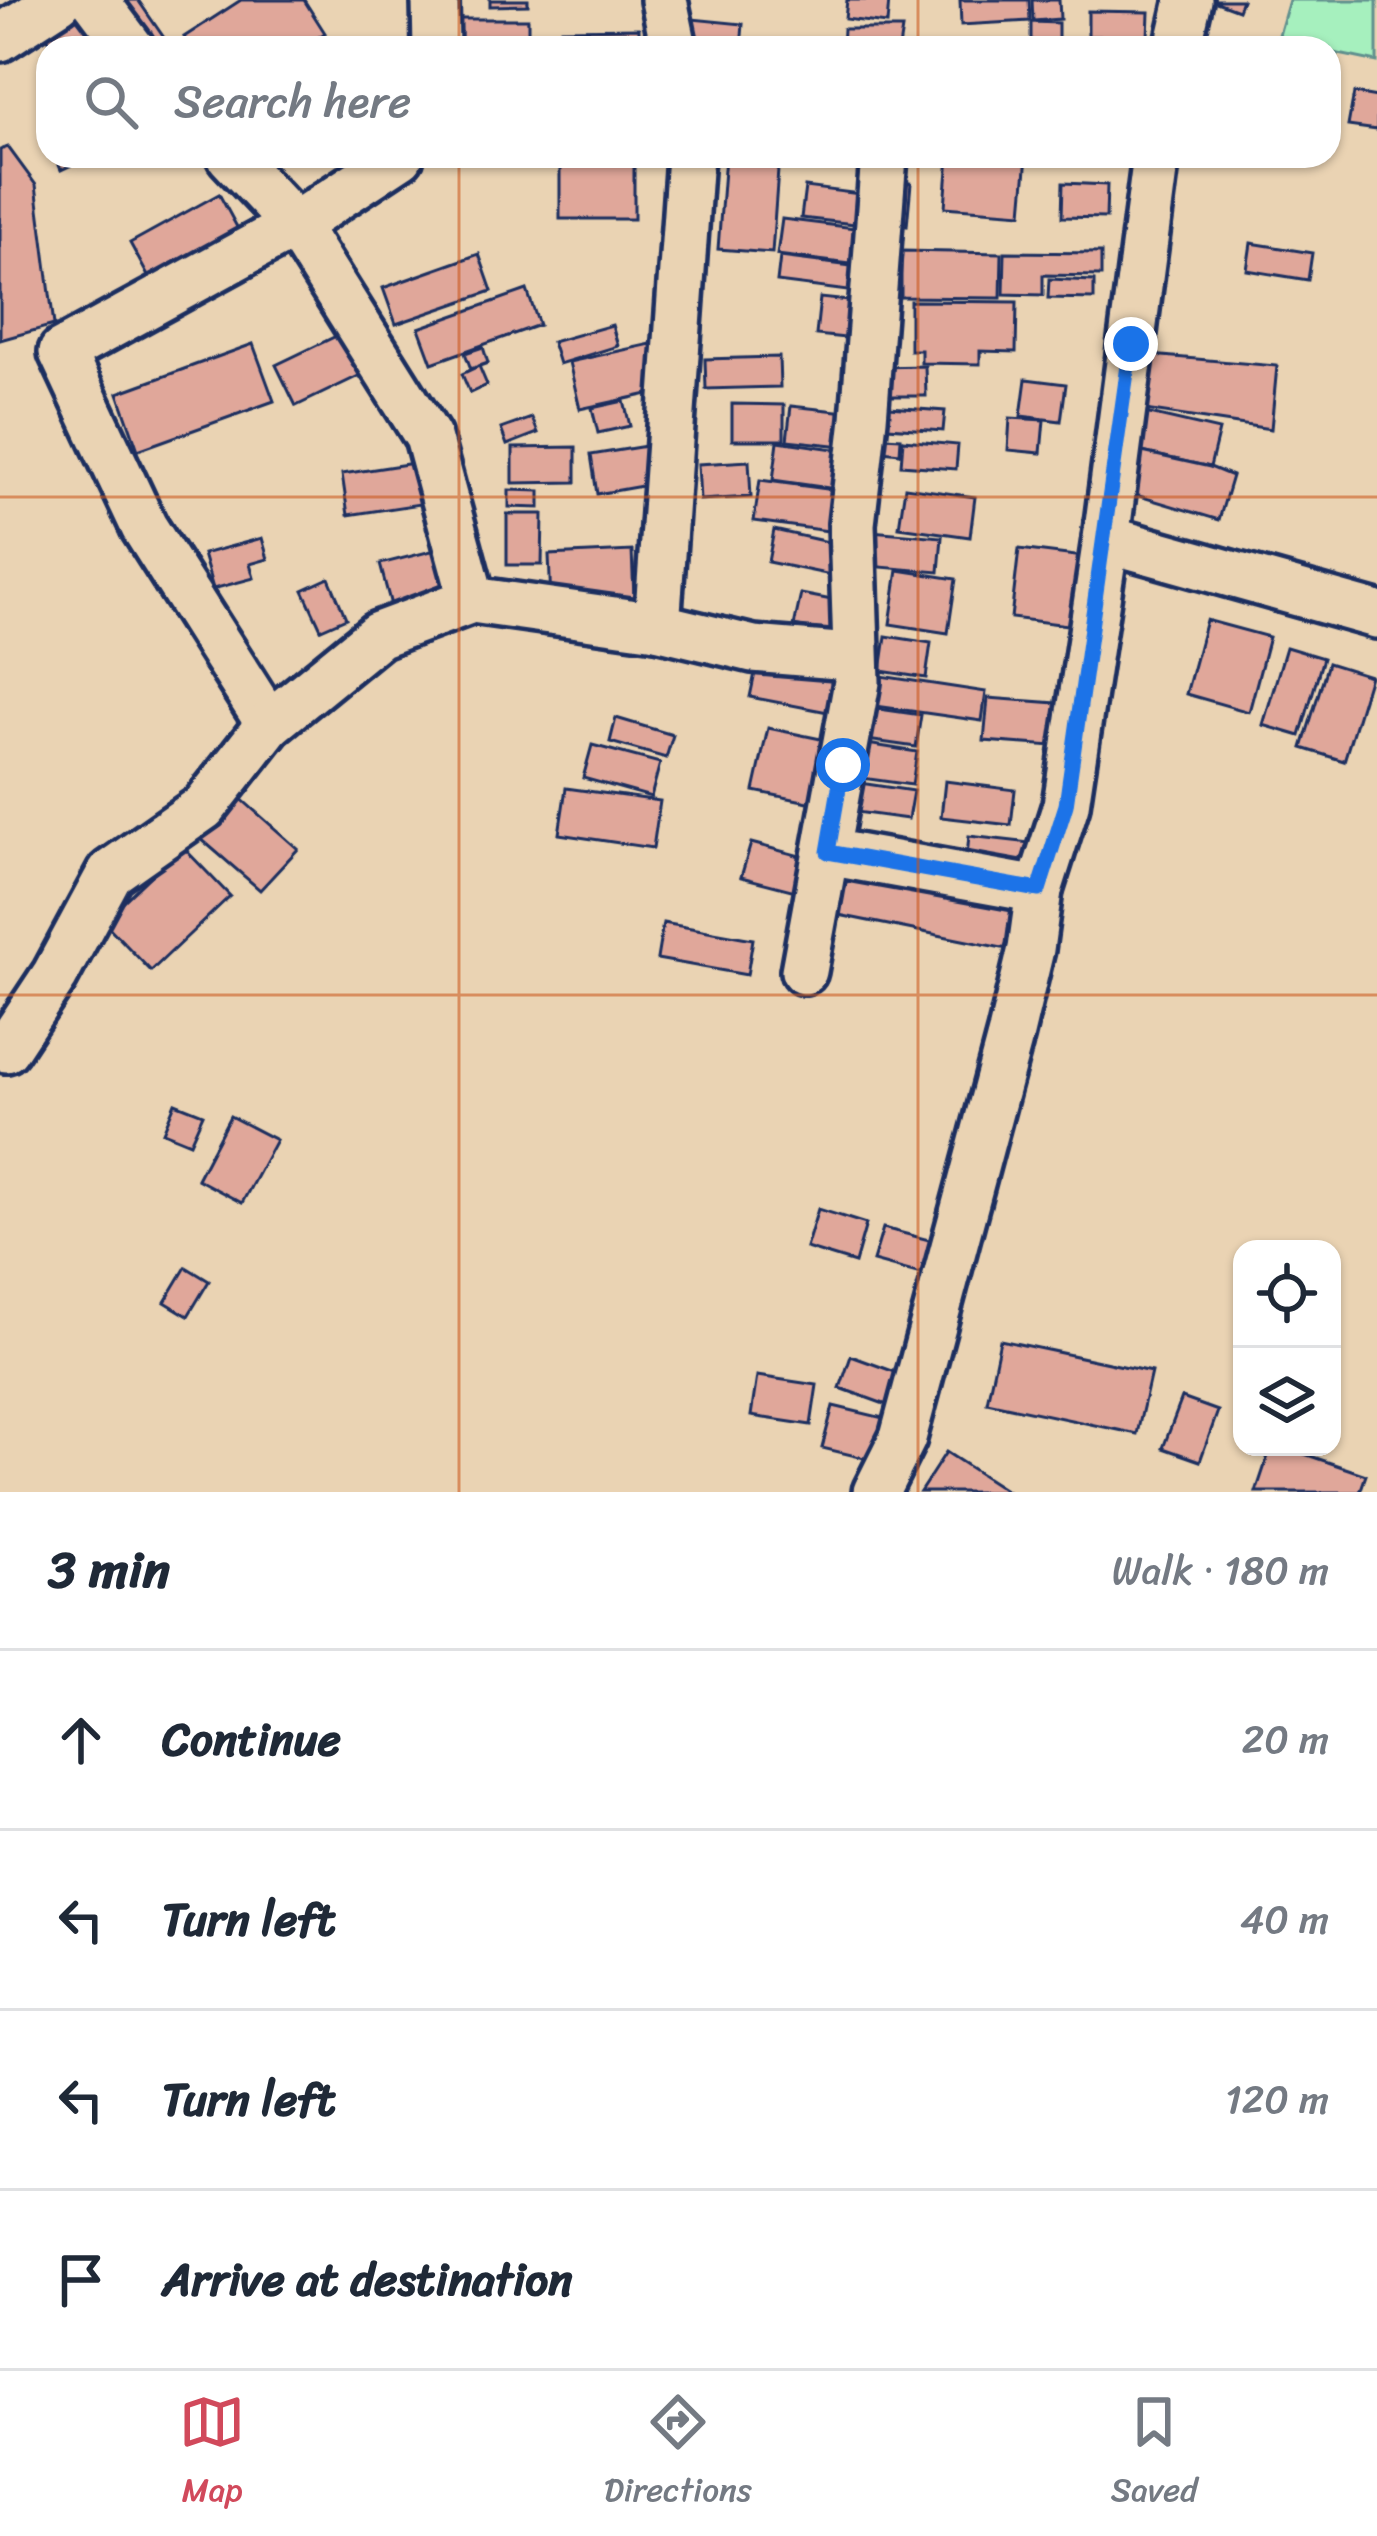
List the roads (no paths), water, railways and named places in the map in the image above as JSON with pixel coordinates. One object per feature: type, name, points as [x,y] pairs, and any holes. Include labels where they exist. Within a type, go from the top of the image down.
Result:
[{"type":"street","points":[[0,38],[59,0]]},
{"type":"street","points":[[95,0],[122,36]]},
{"type":"street","points":[[435,0],[436,36]]},
{"type":"street","points":[[664,0],[672,36]]},
{"type":"street","points":[[1181,36],[1189,0]]},
{"type":"street","points":[[241,168],[295,225],[428,437],[472,600]]},
{"type":"street","points":[[269,724],[144,526],[62,352],[295,225],[382,168]]},
{"type":"street","points":[[657,626],[689,168]]},
{"type":"street","points":[[804,971],[857,682],[852,524],[883,168]]},
{"type":"street","points":[[876,1492],[903,1438],[1011,1033],[1039,890],[1066,805],[1154,168]]},
{"type":"street","points":[[1106,539],[1377,615]]},
{"type":"street","points":[[6,1049],[56,975],[110,873],[204,807],[269,724],[378,635],[472,600],[657,626],[753,650],[838,656]]},
{"type":"street","points":[[828,852],[1039,890]]}]
